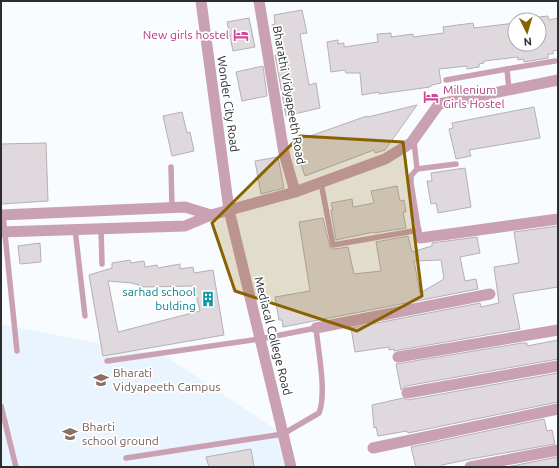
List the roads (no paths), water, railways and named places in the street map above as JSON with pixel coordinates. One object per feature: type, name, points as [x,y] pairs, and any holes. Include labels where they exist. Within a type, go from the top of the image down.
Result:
[{"type":"street","name":"Wonder City Road","points":[[201,1],[229,210]]},
{"type":"street","name":"Bharathi Vidyapeeth Road","points":[[261,1],[284,153],[295,192]]},
{"type":"street","points":[[3,232],[185,226],[211,215],[295,192],[385,159],[411,143],[439,104],[558,80]]},
{"type":"street","points":[[2,215],[185,207],[211,215]]},
{"type":"street","name":"Mediacal College Road","points":[[229,210],[291,467]]},
{"type":"street","points":[[420,234],[558,219]]},
{"type":"street","points":[[316,328],[490,294]]},
{"type":"street","points":[[398,357],[558,330]]},
{"type":"street","points":[[407,392],[558,366]]},
{"type":"street","points":[[374,448],[558,409]]},
{"type":"street","points":[[470,467],[558,450]]},
{"type":"lane","points":[[446,80],[555,61]]},
{"type":"lane","points":[[507,69],[509,90]]},
{"type":"lane","points":[[414,138],[418,169]]},
{"type":"lane","points":[[321,183],[333,244],[420,234],[411,176],[418,169],[456,164]]},
{"type":"lane","points":[[171,168],[172,208]]},
{"type":"lane","points":[[2,215],[16,351]]},
{"type":"lane","points":[[100,228],[102,264]]},
{"type":"lane","points":[[74,229],[86,316]]},
{"type":"lane","points":[[107,361],[260,339],[316,328],[322,406],[319,413],[283,434],[126,458]]},
{"type":"lane","points":[[1,406],[16,467]]},
{"type":"place","name":"New girls hostel","points":[[241,35]]},
{"type":"place","name":"Millenium Girls Hostel","points":[[431,97]]},
{"type":"place","name":"sarhad school bulding","points":[[208,299]]},
{"type":"place","name":"Bharati Vidyapeeth Campus","points":[[101,380]]},
{"type":"place","name":"Bharti school ground","points":[[70,434]]}]
